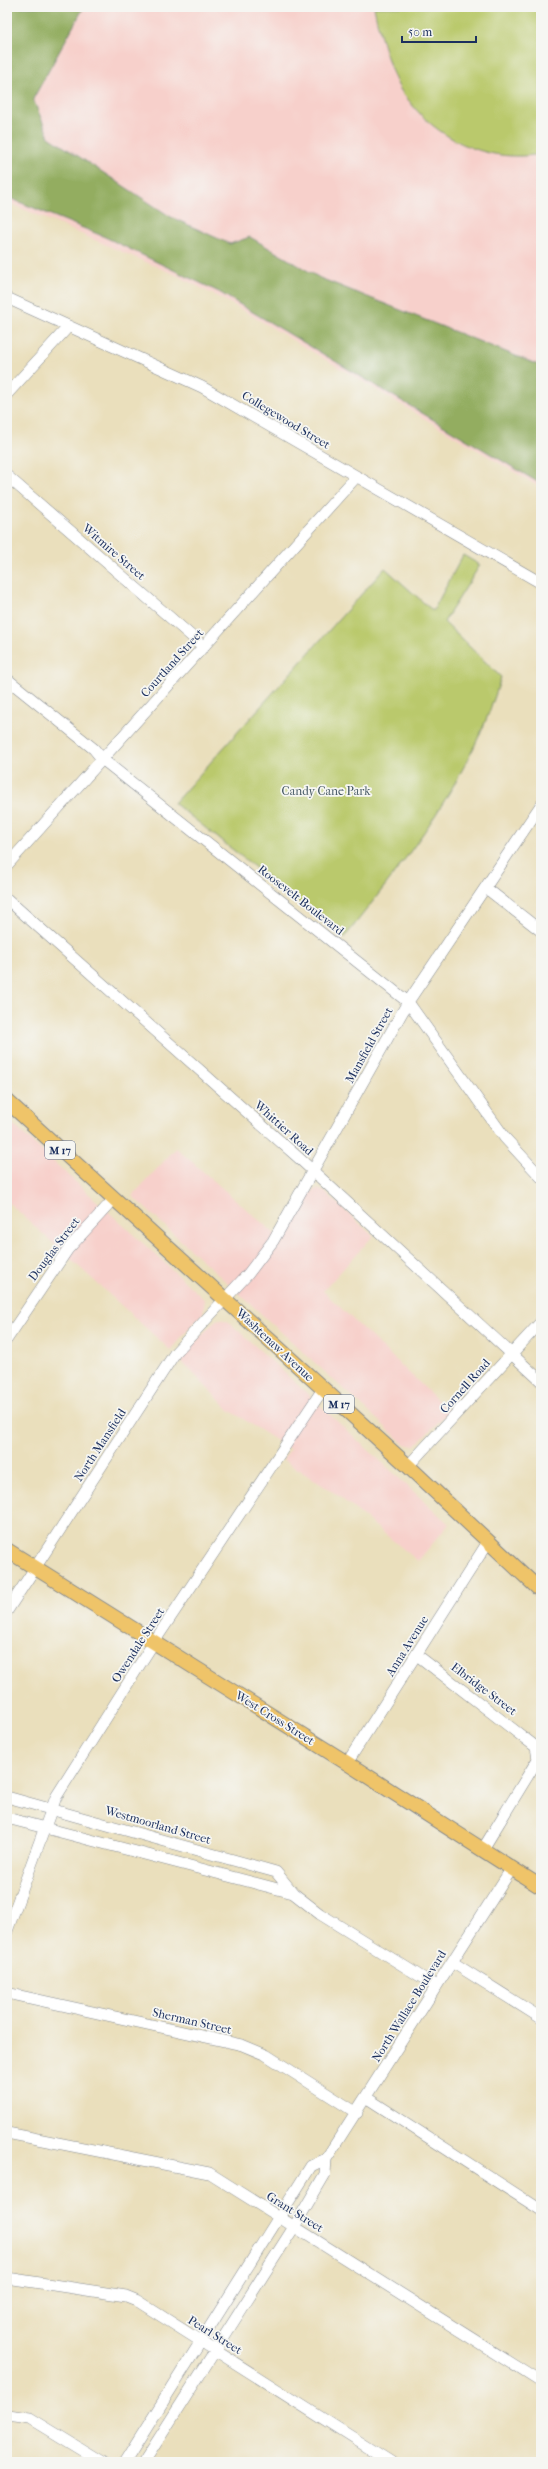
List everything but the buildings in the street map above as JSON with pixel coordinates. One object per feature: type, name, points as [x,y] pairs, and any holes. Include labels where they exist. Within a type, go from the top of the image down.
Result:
[{"type":"main road","name":"Washtenaw Avenue","points":[[7,1102],[408,1466],[541,1590]]},
{"type":"main road","name":"West Cross Street","points":[[7,1550],[347,1763],[541,1887]]},
{"type":"street","name":"Collegewood Street","points":[[7,298],[202,387],[541,583]]},
{"type":"street","points":[[7,394],[68,327]]},
{"type":"street","name":"Witmire Street","points":[[7,476],[204,648]]},
{"type":"street","name":"Courtland Street","points":[[7,864],[204,648],[356,477]]},
{"type":"street","name":"Roosevelt Boulevard","points":[[7,679],[94,749],[102,759],[408,1002],[505,1138],[541,1177]]},
{"type":"street","name":"Mansfield Street","points":[[225,1299],[264,1255],[313,1172],[408,1002],[541,805]]},
{"type":"street","points":[[486,888],[541,931]]},
{"type":"street","name":"Whittier Road","points":[[7,899],[313,1172],[541,1381]]},
{"type":"street","name":"Douglas Street","points":[[7,1339],[68,1249],[114,1199]]},
{"type":"street","name":"North Mansfield","points":[[7,1611],[176,1353],[225,1299]]},
{"type":"street","name":"Cornell Road","points":[[408,1466],[541,1322]]},
{"type":"street","name":"Owendale Street","points":[[7,1931],[43,1828],[51,1809],[77,1760],[323,1389]]},
{"type":"street","name":"Anna Avenue","points":[[347,1763],[488,1542]]},
{"type":"street","name":"Elbridge Street","points":[[417,1655],[536,1747],[538,1759],[483,1849]]},
{"type":"street","name":"Westmoorland Street","points":[[7,1797],[276,1872],[293,1893],[320,1914],[436,1986]]},
{"type":"street","name":"Westmoorland Street","points":[[7,1818],[293,1893]]},
{"type":"street","name":"North Wallace Boulevard","points":[[144,2462],[294,2227],[325,2174],[326,2159],[367,2098],[436,1986],[512,1868]]},
{"type":"street","points":[[452,1962],[541,2018]]},
{"type":"street","name":"Sherman Street","points":[[7,1993],[242,2045],[266,2055],[357,2112]]},
{"type":"street","points":[[367,2098],[541,2210]]},
{"type":"street","name":"Grant Street","points":[[7,2134],[209,2173],[541,2382]]},
{"type":"street","name":"North Wallace Boulevard","points":[[124,2462],[310,2166],[326,2159]]},
{"type":"street","name":"Pearl Street","points":[[7,2278],[126,2296],[136,2300],[391,2462]]},
{"type":"street","points":[[7,2415],[30,2418],[102,2462]]},
{"type":"shaded area","points":[[7,7],[541,7],[541,488],[239,308],[178,276],[7,202]]},
{"type":"shaded area","points":[[7,1119],[205,1300],[203,1313],[170,1350],[7,1201]]},
{"type":"shaded area","points":[[176,1148],[282,1240],[311,1192],[317,1189],[325,1192],[373,1236],[323,1291],[449,1411],[419,1442],[413,1446],[404,1444],[132,1196]]},
{"type":"shaded area","points":[[221,1319],[229,1322],[449,1524],[418,1561],[336,1494],[283,1460],[290,1449],[229,1410],[179,1359],[216,1320]]},
{"type":"green space","points":[[7,7],[84,7],[33,99],[49,137],[171,217],[230,244],[250,237],[320,278],[541,366],[541,484],[219,292],[105,237],[7,197]]},
{"type":"green space","points":[[374,7],[541,7],[541,154],[505,156],[487,153],[454,140],[425,119],[403,93],[396,81],[384,49]]},
{"type":"green space","name":"Candy Cane Park","points":[[463,555],[480,565],[444,622],[501,677],[489,713],[474,748],[456,782],[414,847],[344,938],[174,803],[385,568],[433,611]]}]
